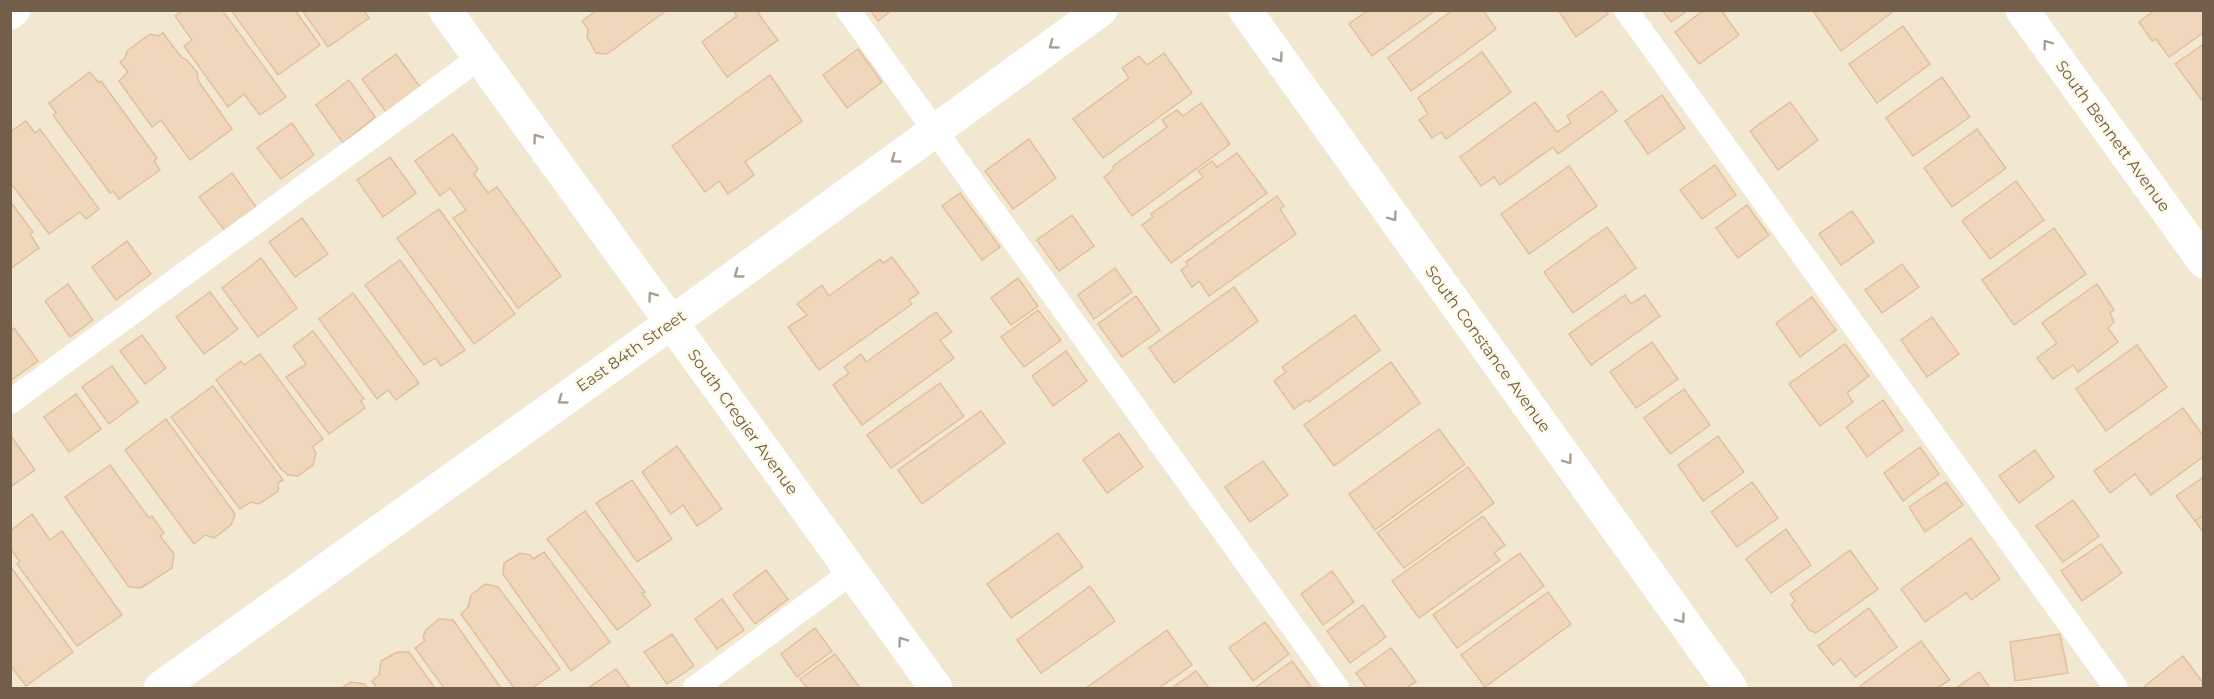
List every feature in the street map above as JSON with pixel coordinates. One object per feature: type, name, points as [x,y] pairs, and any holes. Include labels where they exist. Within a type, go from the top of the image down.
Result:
[{"type":"street","points":[[10,13],[14,10]]},
{"type":"street","name":"South Cregier Avenue","points":[[445,10],[936,688]]},
{"type":"street","name":"East 84th Street","points":[[160,688],[671,323],[1101,10]]},
{"type":"street","name":"South Constance Avenue","points":[[1245,10],[1731,688]]},
{"type":"street","name":"South Bennett Avenue","points":[[2022,10],[2204,262]]},
{"type":"lane","points":[[848,10],[1337,688]]},
{"type":"lane","points":[[1626,10],[2116,688]]},
{"type":"lane","points":[[10,402],[479,58]]},
{"type":"lane","points":[[694,688],[852,572]]},
{"type":"shaded area","points":[[11,11],[2203,11],[2203,688],[11,688]]},
{"type":"building","points":[[183,10],[222,10],[286,97],[260,115],[244,94],[228,107],[184,46],[192,40],[175,16]]},
{"type":"building","points":[[231,10],[295,10],[320,45],[278,75]]},
{"type":"building","points":[[302,10],[364,10],[369,18],[328,47]]},
{"type":"building","points":[[597,10],[667,10],[607,54],[596,53],[587,37],[588,29],[582,21]]},
{"type":"building","points":[[733,10],[761,10],[758,13],[778,40],[727,77],[702,42],[737,16]]},
{"type":"building","points":[[870,10],[892,10],[878,21]]},
{"type":"building","points":[[1368,10],[1436,10],[1372,56],[1349,24]]},
{"type":"building","points":[[1453,10],[1483,10],[1496,29],[1411,91],[1388,58]]},
{"type":"building","points":[[1558,10],[1606,10],[1608,14],[1576,37]]},
{"type":"building","points":[[1662,10],[1688,10],[1671,22]]},
{"type":"building","points":[[1704,10],[1721,10],[1739,35],[1699,64],[1675,32]]},
{"type":"building","points":[[1814,10],[1895,10],[1841,51],[1813,11]]},
{"type":"building","points":[[2155,10],[2204,10],[2204,32],[2169,57],[2156,39],[2152,41],[2139,22]]},
{"type":"building","points":[[1903,26],[1930,64],[1877,103],[1849,64]]},
{"type":"building","points":[[163,33],[181,57],[187,60],[197,72],[199,82],[232,129],[190,160],[161,120],[152,127],[119,81],[128,72],[120,62],[125,58],[127,51],[150,34],[158,36]]},
{"type":"building","points":[[2204,44],[2204,103],[2175,64]]},
{"type":"building","points":[[858,49],[882,82],[847,108],[823,75]]},
{"type":"building","points":[[1482,52],[1511,92],[1446,139],[1441,132],[1432,138],[1419,120],[1428,114],[1418,98]]},
{"type":"building","points":[[1164,53],[1192,93],[1103,158],[1073,119],[1129,78],[1122,68],[1139,56],[1147,65]]},
{"type":"building","points":[[396,54],[421,88],[386,112],[362,79]]},
{"type":"building","points":[[90,72],[99,83],[101,81],[157,158],[154,161],[160,170],[119,199],[113,191],[110,193],[53,115],[56,113],[49,103]]},
{"type":"building","points":[[770,75],[802,121],[745,162],[754,175],[728,194],[719,181],[705,192],[672,146]]},
{"type":"building","points":[[1942,77],[1970,117],[1913,156],[1886,118]]},
{"type":"building","points":[[349,80],[375,117],[343,143],[316,105]]},
{"type":"building","points":[[1602,91],[1617,111],[1558,154],[1553,147],[1500,185],[1494,177],[1481,186],[1460,157],[1535,102],[1557,132],[1571,123],[1567,116]]},
{"type":"building","points":[[1662,95],[1685,128],[1648,154],[1625,121]]},
{"type":"building","points":[[1790,102],[1818,140],[1778,170],[1750,131]]},
{"type":"building","points":[[1201,103],[1230,144],[1132,216],[1104,177],[1114,169],[1113,166],[1167,127],[1162,120],[1177,110],[1183,116]]},
{"type":"building","points":[[26,121],[35,133],[40,129],[99,209],[86,219],[80,212],[49,234],[10,182],[10,132]]},
{"type":"building","points":[[292,123],[314,155],[281,179],[257,148]]},
{"type":"building","points":[[1977,129],[2006,168],[1952,207],[1924,168]]},
{"type":"building","points":[[453,134],[478,169],[474,174],[488,193],[497,187],[561,276],[518,308],[453,218],[466,210],[450,188],[440,196],[415,161]]},
{"type":"building","points":[[1029,139],[1056,178],[1013,209],[985,171]]},
{"type":"building","points":[[1237,153],[1267,193],[1171,263],[1142,225],[1153,217],[1151,214],[1203,177],[1198,171],[1212,161],[1217,167]]},
{"type":"building","points":[[390,157],[416,193],[383,217],[357,180]]},
{"type":"building","points":[[1715,165],[1736,195],[1702,219],[1680,190]]},
{"type":"building","points":[[1569,166],[1597,206],[1529,254],[1501,214]]},
{"type":"building","points":[[232,173],[256,207],[225,231],[199,197]]},
{"type":"building","points":[[2016,181],[2044,220],[1990,259],[1962,221]]},
{"type":"building","points":[[960,193],[1000,247],[982,260],[942,206]]},
{"type":"building","points":[[1277,196],[1284,206],[1280,209],[1296,234],[1209,296],[1199,281],[1192,287],[1181,270],[1188,265],[1186,262]]},
{"type":"building","points":[[10,201],[33,232],[30,234],[39,248],[10,269]]},
{"type":"building","points":[[1747,205],[1769,235],[1738,258],[1716,228]]},
{"type":"building","points":[[439,209],[515,314],[474,344],[397,238]]},
{"type":"building","points":[[1852,211],[1874,242],[1841,265],[1819,234]]},
{"type":"building","points":[[1072,215],[1094,246],[1059,271],[1037,240]]},
{"type":"building","points":[[302,218],[328,254],[295,277],[269,242]]},
{"type":"building","points":[[1607,227],[1636,268],[1573,313],[1544,272]]},
{"type":"building","points":[[2054,228],[2086,274],[2014,325],[1982,280]]},
{"type":"building","points":[[127,241],[151,274],[116,300],[92,267]]},
{"type":"building","points":[[892,257],[919,293],[909,300],[912,304],[819,370],[788,327],[807,315],[797,304],[822,285],[829,296],[880,259],[883,263]]},
{"type":"building","points":[[261,258],[297,308],[258,337],[222,288]]},
{"type":"building","points":[[400,260],[465,350],[441,366],[435,358],[424,365],[365,285]]},
{"type":"building","points":[[1902,264],[1919,287],[1882,313],[1865,290]]},
{"type":"building","points":[[1115,268],[1132,292],[1094,319],[1078,295]]},
{"type":"building","points":[[1018,278],[1038,306],[1011,325],[991,298]]},
{"type":"building","points":[[68,284],[93,320],[70,337],[45,301]]},
{"type":"building","points":[[2097,284],[2114,310],[2110,313],[2114,322],[2108,328],[2118,342],[2078,372],[2073,365],[2053,379],[2037,358],[2057,343],[2042,323]]},
{"type":"building","points":[[1234,287],[1258,321],[1174,383],[1149,348]]},
{"type":"building","points":[[210,292],[238,329],[204,354],[176,317]]},
{"type":"building","points":[[353,293],[419,383],[396,400],[388,390],[377,399],[319,319]]},
{"type":"building","points":[[1625,295],[1631,304],[1645,295],[1660,316],[1591,365],[1569,334]]},
{"type":"building","points":[[1136,296],[1160,330],[1122,357],[1098,324]]},
{"type":"building","points":[[1812,297],[1836,330],[1800,357],[1776,323]]},
{"type":"building","points":[[1038,310],[1061,340],[1024,367],[1001,337]]},
{"type":"building","points":[[936,312],[952,332],[940,340],[954,358],[862,425],[833,385],[849,373],[844,367],[861,354],[866,362]]},
{"type":"building","points":[[1355,315],[1380,350],[1309,402],[1307,400],[1294,409],[1274,381],[1286,372],[1282,367]]},
{"type":"building","points":[[1932,317],[1959,354],[1927,377],[1901,340]]},
{"type":"building","points":[[14,328],[38,361],[10,381],[10,331]]},
{"type":"building","points":[[313,331],[364,399],[361,401],[365,408],[329,434],[286,377],[306,364],[293,346]]},
{"type":"building","points":[[142,335],[166,368],[145,384],[120,351]]},
{"type":"building","points":[[1652,342],[1678,379],[1636,408],[1610,372]]},
{"type":"building","points":[[1845,344],[1869,376],[1847,393],[1853,402],[1820,426],[1789,384]]},
{"type":"building","points":[[2137,345],[2167,387],[2106,431],[2076,389]]},
{"type":"building","points":[[1066,351],[1087,381],[1053,406],[1032,376]]},
{"type":"building","points":[[260,354],[323,439],[312,447],[316,453],[313,465],[298,476],[288,475],[281,469],[216,380],[241,361],[244,365]]},
{"type":"building","points":[[1391,362],[1420,403],[1334,466],[1304,425]]},
{"type":"building","points":[[112,366],[138,402],[109,424],[82,387]]},
{"type":"building","points":[[940,383],[964,416],[891,468],[867,435]]},
{"type":"building","points":[[213,386],[283,480],[278,483],[278,491],[259,504],[251,502],[240,509],[171,417]]},
{"type":"building","points":[[1684,389],[1710,425],[1670,454],[1644,418]]},
{"type":"building","points":[[76,394],[101,429],[69,452],[44,417]]},
{"type":"building","points":[[1883,400],[1903,430],[1867,457],[1846,427]]},
{"type":"building","points":[[2183,408],[2204,437],[2204,456],[2151,495],[2135,474],[2110,493],[2094,471]]},
{"type":"building","points":[[981,411],[1005,443],[922,504],[898,470]]},
{"type":"building","points":[[166,419],[235,514],[231,525],[214,538],[205,535],[194,544],[125,450]]},
{"type":"building","points":[[1439,429],[1465,464],[1375,530],[1349,494]]},
{"type":"building","points":[[1119,433],[1143,467],[1107,493],[1083,460]]},
{"type":"building","points":[[10,436],[35,470],[10,487]]},
{"type":"building","points":[[1718,436],[1744,472],[1703,501],[1678,465]]},
{"type":"building","points":[[677,446],[722,509],[697,526],[683,505],[671,514],[642,472]]},
{"type":"building","points":[[1920,447],[1939,474],[1903,501],[1884,473]]},
{"type":"building","points":[[2035,450],[2054,477],[2019,503],[1999,476]]},
{"type":"building","points":[[1263,461],[1288,495],[1250,522],[1225,487]]},
{"type":"building","points":[[110,465],[149,518],[152,516],[164,533],[160,536],[174,554],[172,568],[141,588],[129,587],[65,497]]},
{"type":"building","points":[[1468,467],[1494,503],[1404,568],[1377,533]]},
{"type":"building","points":[[2204,477],[2204,515],[2195,521],[2176,496]]},
{"type":"building","points":[[632,480],[672,539],[637,562],[596,503]]},
{"type":"building","points":[[1752,482],[1778,518],[1737,547],[1711,512]]},
{"type":"building","points":[[1946,482],[1963,505],[1925,532],[1909,507]]},
{"type":"building","points":[[2073,500],[2099,536],[2063,562],[2036,526]]},
{"type":"building","points":[[585,511],[645,592],[642,593],[651,605],[617,630],[547,539]]},
{"type":"building","points":[[32,514],[50,540],[62,531],[122,615],[77,646],[17,564],[20,562],[10,548],[10,531]]},
{"type":"building","points":[[2204,515],[2204,533],[2195,521]]},
{"type":"building","points":[[1483,516],[1505,545],[1494,553],[1500,560],[1419,618],[1392,581]]},
{"type":"building","points":[[1786,529],[1811,565],[1771,593],[1746,559]]},
{"type":"building","points":[[1058,533],[1083,567],[1011,618],[987,584]]},
{"type":"building","points":[[1971,538],[2000,579],[1971,600],[1966,593],[1925,622],[1901,589]]},
{"type":"building","points":[[2101,544],[2122,573],[2082,601],[2061,571]]},
{"type":"building","points":[[1850,550],[1878,589],[1816,633],[1809,630],[1791,605],[1795,601],[1790,594]]},
{"type":"building","points":[[544,552],[610,642],[571,671],[503,574],[504,563],[520,553],[530,555],[533,559]]},
{"type":"building","points":[[1520,553],[1544,586],[1457,648],[1433,615]]},
{"type":"building","points":[[10,566],[73,652],[26,686],[10,665]]},
{"type":"building","points":[[766,570],[788,599],[755,624],[733,595]]},
{"type":"building","points":[[1332,571],[1354,602],[1323,625],[1301,594]]},
{"type":"building","points":[[485,584],[498,587],[560,669],[532,688],[514,688],[461,614],[468,607],[471,595]]},
{"type":"building","points":[[1090,586],[1115,621],[1041,673],[1017,640]]},
{"type":"building","points":[[1548,592],[1571,624],[1485,687],[1461,655]]},
{"type":"building","points":[[722,599],[744,630],[717,649],[695,619]]},
{"type":"building","points":[[1363,605],[1386,637],[1350,663],[1327,631]]},
{"type":"building","points":[[1869,608],[1897,647],[1855,677],[1841,659],[1833,665],[1818,646]]},
{"type":"building","points":[[439,619],[453,620],[501,688],[444,688],[415,648],[425,641],[423,637],[426,630]]},
{"type":"building","points":[[1265,622],[1289,654],[1253,681],[1229,648]]},
{"type":"building","points":[[815,628],[832,651],[797,677],[781,654]]},
{"type":"building","points":[[1167,630],[1192,665],[1159,688],[1086,688]]},
{"type":"building","points":[[672,634],[694,666],[667,684],[644,652]]},
{"type":"building","points":[[2060,634],[2068,673],[2015,681],[2010,642]]},
{"type":"building","points":[[1921,641],[1950,680],[1937,688],[1862,688],[1860,686]]},
{"type":"building","points":[[1391,648],[1416,682],[1406,688],[1367,688],[1356,673]]},
{"type":"building","points":[[397,652],[409,652],[435,688],[377,688],[372,681],[379,675],[381,661]]},
{"type":"building","points":[[835,654],[860,688],[807,688],[800,679]]},
{"type":"building","points":[[2183,656],[2204,684],[2204,688],[2146,688],[2145,686]]},
{"type":"building","points":[[1292,661],[1312,688],[1255,688]]},
{"type":"building","points":[[616,669],[630,688],[588,688]]},
{"type":"building","points":[[1196,671],[1209,688],[1172,688]]},
{"type":"building","points":[[1979,672],[1990,688],[1956,688]]},
{"type":"building","points":[[351,682],[364,684],[368,688],[342,688]]}]
